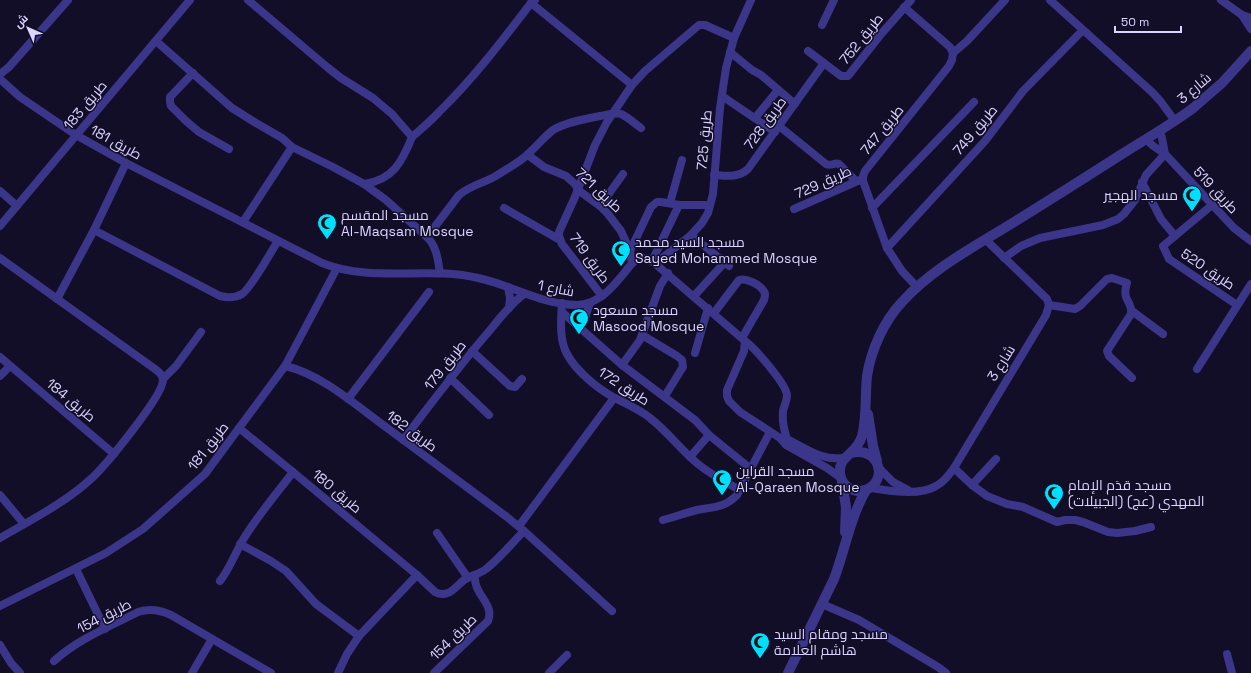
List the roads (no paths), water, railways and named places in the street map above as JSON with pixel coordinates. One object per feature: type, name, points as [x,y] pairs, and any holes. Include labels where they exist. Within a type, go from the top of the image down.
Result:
[{"type":"street","points":[[0,74],[9,67],[68,0]]},
{"type":"street","name":"طريق 183","points":[[0,226],[190,0]]},
{"type":"street","points":[[248,0],[341,78],[373,98],[392,114],[412,137]]},
{"type":"street","name":"طريق 725","points":[[654,262],[691,235],[702,223],[710,205],[713,194],[722,96],[730,52],[734,38],[751,0]]},
{"type":"street","points":[[822,25],[834,0]]},
{"type":"street","name":"طريق 752","points":[[808,50],[841,76],[846,77],[850,75],[882,33],[911,0]]},
{"type":"street","points":[[904,7],[944,41],[953,53],[967,41],[1006,0]]},
{"type":"street","points":[[1050,0],[1153,93],[1175,121]]},
{"type":"street","points":[[1221,0],[1242,15],[1251,18]]},
{"type":"street","points":[[364,184],[380,180],[393,171],[403,157],[412,137],[438,113],[473,76],[504,40],[533,2],[632,85]]},
{"type":"street","points":[[1242,15],[1251,29]]},
{"type":"street","name":"طريق 719","points":[[602,296],[560,240],[559,232],[578,190],[598,137],[632,85],[660,58],[699,25],[705,25],[734,38]]},
{"type":"street","name":"طريق 749","points":[[888,248],[985,141],[1023,91],[1083,30]]},
{"type":"street","points":[[156,41],[232,108],[282,138],[292,147],[364,184],[386,200],[433,242],[436,249],[440,273]]},
{"type":"street","name":"شارع 3","points":[[849,455],[858,445],[862,435],[867,376],[870,360],[883,329],[893,313],[917,287],[958,257],[1192,109],[1213,92],[1251,51]]},
{"type":"street","points":[[730,52],[752,70],[761,75],[795,104]]},
{"type":"street","name":"طريق 747","points":[[859,180],[949,66],[953,53]]},
{"type":"street","name":"طريق 728","points":[[714,174],[732,176],[745,172],[824,63]]},
{"type":"street","points":[[192,73],[170,97],[171,106],[200,132],[229,149]]},
{"type":"street","name":"طريق 181","points":[[0,79],[20,97],[76,135],[126,164],[322,263],[338,268],[377,273],[440,273]]},
{"type":"street","points":[[756,118],[778,90]]},
{"type":"street","points":[[722,96],[756,118],[777,129],[826,164],[831,166],[838,163],[859,180],[888,248],[902,272],[917,287]]},
{"type":"street","name":"طريق 749","points":[[872,208],[974,102]]},
{"type":"street","points":[[427,237],[459,195],[475,185],[488,181],[528,155],[554,130],[575,122],[613,113],[626,117],[641,128]]},
{"type":"street","points":[[1004,258],[1021,246],[1040,238],[1103,225],[1118,219],[1130,208],[1146,175],[1165,154],[1160,130]]},
{"type":"street","name":"طريق 519","points":[[1146,139],[1165,154],[1234,228],[1251,241]]},
{"type":"street","points":[[243,222],[292,147]]},
{"type":"street","name":"طريق 721","points":[[528,155],[544,167],[566,176],[575,184],[578,190],[600,206],[621,231],[630,251],[632,262]]},
{"type":"street","points":[[670,203],[682,160]]},
{"type":"street","points":[[56,299],[94,230],[126,164]]},
{"type":"street","points":[[600,206],[623,174]]},
{"type":"street","name":"طريق 729","points":[[794,209],[859,180]]},
{"type":"street","points":[[1142,182],[1161,219],[1175,236]]},
{"type":"street","points":[[0,191],[17,206]]},
{"type":"street","points":[[630,251],[651,207],[657,202],[679,205],[710,205]]},
{"type":"street","points":[[654,262],[679,205]]},
{"type":"street","name":"طريق 520","points":[[1212,205],[1163,246],[1169,259],[1237,305]]},
{"type":"street","points":[[504,208],[560,240]]},
{"type":"street","points":[[94,230],[220,296],[229,298],[243,293],[278,241]]},
{"type":"street","points":[[691,235],[727,264],[694,296]]},
{"type":"street","points":[[986,240],[1047,299],[1050,305],[1075,309],[1080,306],[1107,279],[1112,278],[1127,283],[1125,288],[1125,297],[1130,304],[1132,311],[1130,317],[1107,351],[1108,356],[1132,378]]},
{"type":"street","points":[[0,258],[154,369],[162,375],[163,379]]},
{"type":"street","points":[[632,262],[644,258],[654,262],[711,310],[759,354],[779,379],[786,392],[787,398],[783,421],[783,438],[786,445],[823,466],[852,490],[861,491],[868,489]]},
{"type":"street","name":"شارع 1","points":[[440,273],[453,273],[479,278],[508,287],[537,299],[577,305],[590,303],[602,296],[614,285],[632,262]]},
{"type":"street","name":"طريق 181","points":[[0,606],[106,553],[143,529],[205,474],[285,366],[338,268]]},
{"type":"street","points":[[622,365],[637,345],[658,293],[668,274]]},
{"type":"street","points":[[695,353],[711,310],[739,280],[745,279],[762,288],[765,296],[744,339],[744,352],[727,390],[729,401],[770,432],[825,457],[836,459],[863,452],[873,458],[893,482],[910,491]]},
{"type":"street","name":"طريق 520","points":[[1197,369],[1251,284]]},
{"type":"street","points":[[508,287],[510,298],[509,308]]},
{"type":"street","points":[[348,399],[429,292]]},
{"type":"street","name":"طريق 179","points":[[403,440],[472,351],[509,308],[524,294]]},
{"type":"street","name":"طريق 172","points":[[562,303],[563,340],[567,354],[578,370],[605,392],[614,398],[627,403],[660,426],[690,457],[709,472],[740,490]]},
{"type":"street","points":[[579,328],[585,318],[590,303]]},
{"type":"street","name":"شارع 3","points":[[868,489],[919,491],[928,490],[943,481],[954,468],[1046,315],[1050,305]]},
{"type":"street","points":[[1132,311],[1164,334]]},
{"type":"street","points":[[562,312],[622,365],[695,420],[709,435],[751,469]]},
{"type":"street","points":[[0,538],[60,503],[92,478],[114,454],[159,393],[163,379],[176,366],[202,332]]},
{"type":"street","points":[[642,335],[682,360],[683,367],[665,396]]},
{"type":"street","points":[[472,351],[510,386],[515,387],[522,380]]},
{"type":"street","name":"طريق 184","points":[[0,357],[114,454]]},
{"type":"street","points":[[0,376],[10,366]]},
{"type":"street","name":"طريق 182","points":[[285,366],[309,374],[348,399],[522,529],[612,611]]},
{"type":"street","points":[[450,378],[489,415]]},
{"type":"street","points":[[522,529],[614,398]]},
{"type":"street","name":"شارع 3","points":[[866,398],[873,446],[878,465]]},
{"type":"street","name":"طريق 180","points":[[239,428],[417,575],[435,592],[442,595],[449,593],[471,576],[484,571],[522,529]]},
{"type":"street","points":[[664,520],[697,510],[721,506],[727,504],[737,496],[770,432]]},
{"type":"street","points":[[690,457],[709,435]]},
{"type":"street","points":[[843,554],[846,507],[840,466],[849,455]]},
{"type":"street","points":[[972,485],[996,459]]},
{"type":"street","points":[[788,673],[834,579],[856,511],[868,489],[878,479],[878,465]]},
{"type":"street","points":[[954,468],[972,485],[987,496],[1007,504],[1023,507],[1057,522],[1075,520],[1117,534],[1150,527]]},
{"type":"street","points":[[220,581],[227,571],[240,544],[252,526],[293,472]]},
{"type":"street","points":[[0,495],[24,524]]},
{"type":"street","points":[[437,533],[471,576]]},
{"type":"street","points":[[240,544],[286,571],[316,604],[359,636]]},
{"type":"street","points":[[76,569],[105,629]]},
{"type":"street","points":[[338,673],[347,654],[359,636],[417,575]]},
{"type":"street","name":"طريق 154","points":[[434,673],[488,621],[490,613],[489,609],[476,589],[471,576]]},
{"type":"street","points":[[822,604],[859,620],[946,673]]},
{"type":"street","name":"طريق 154","points":[[54,661],[72,646],[105,629],[144,610],[155,610],[171,615],[271,673]]},
{"type":"street","points":[[192,673],[212,639]]},
{"type":"street","points":[[0,645],[11,663],[20,673]]},
{"type":"street","points":[[1227,654],[1232,673]]},
{"type":"street","points":[[549,673],[567,655]]},
{"type":"place","name":"مسجد الهجير","points":[[1192,212]]},
{"type":"place","name":"مسجد المقسم Al-Maqsam Mosque","points":[[327,240]]},
{"type":"place","name":"مسجد السيد محمد Sayed Mohammed Mosque","points":[[621,267]]},
{"type":"place","name":"مسجد مسعود Masood Mosque","points":[[579,335]]},
{"type":"place","name":"مسجد القراين Al-Qaraen Mosque","points":[[722,496]]},
{"type":"place","name":"مسجد قدَم الإمام المهدي (عج) (الجبيلات)","points":[[1054,510]]},
{"type":"place","name":"مسجد ومقام السيد هاشم العلامة","points":[[760,659]]}]
